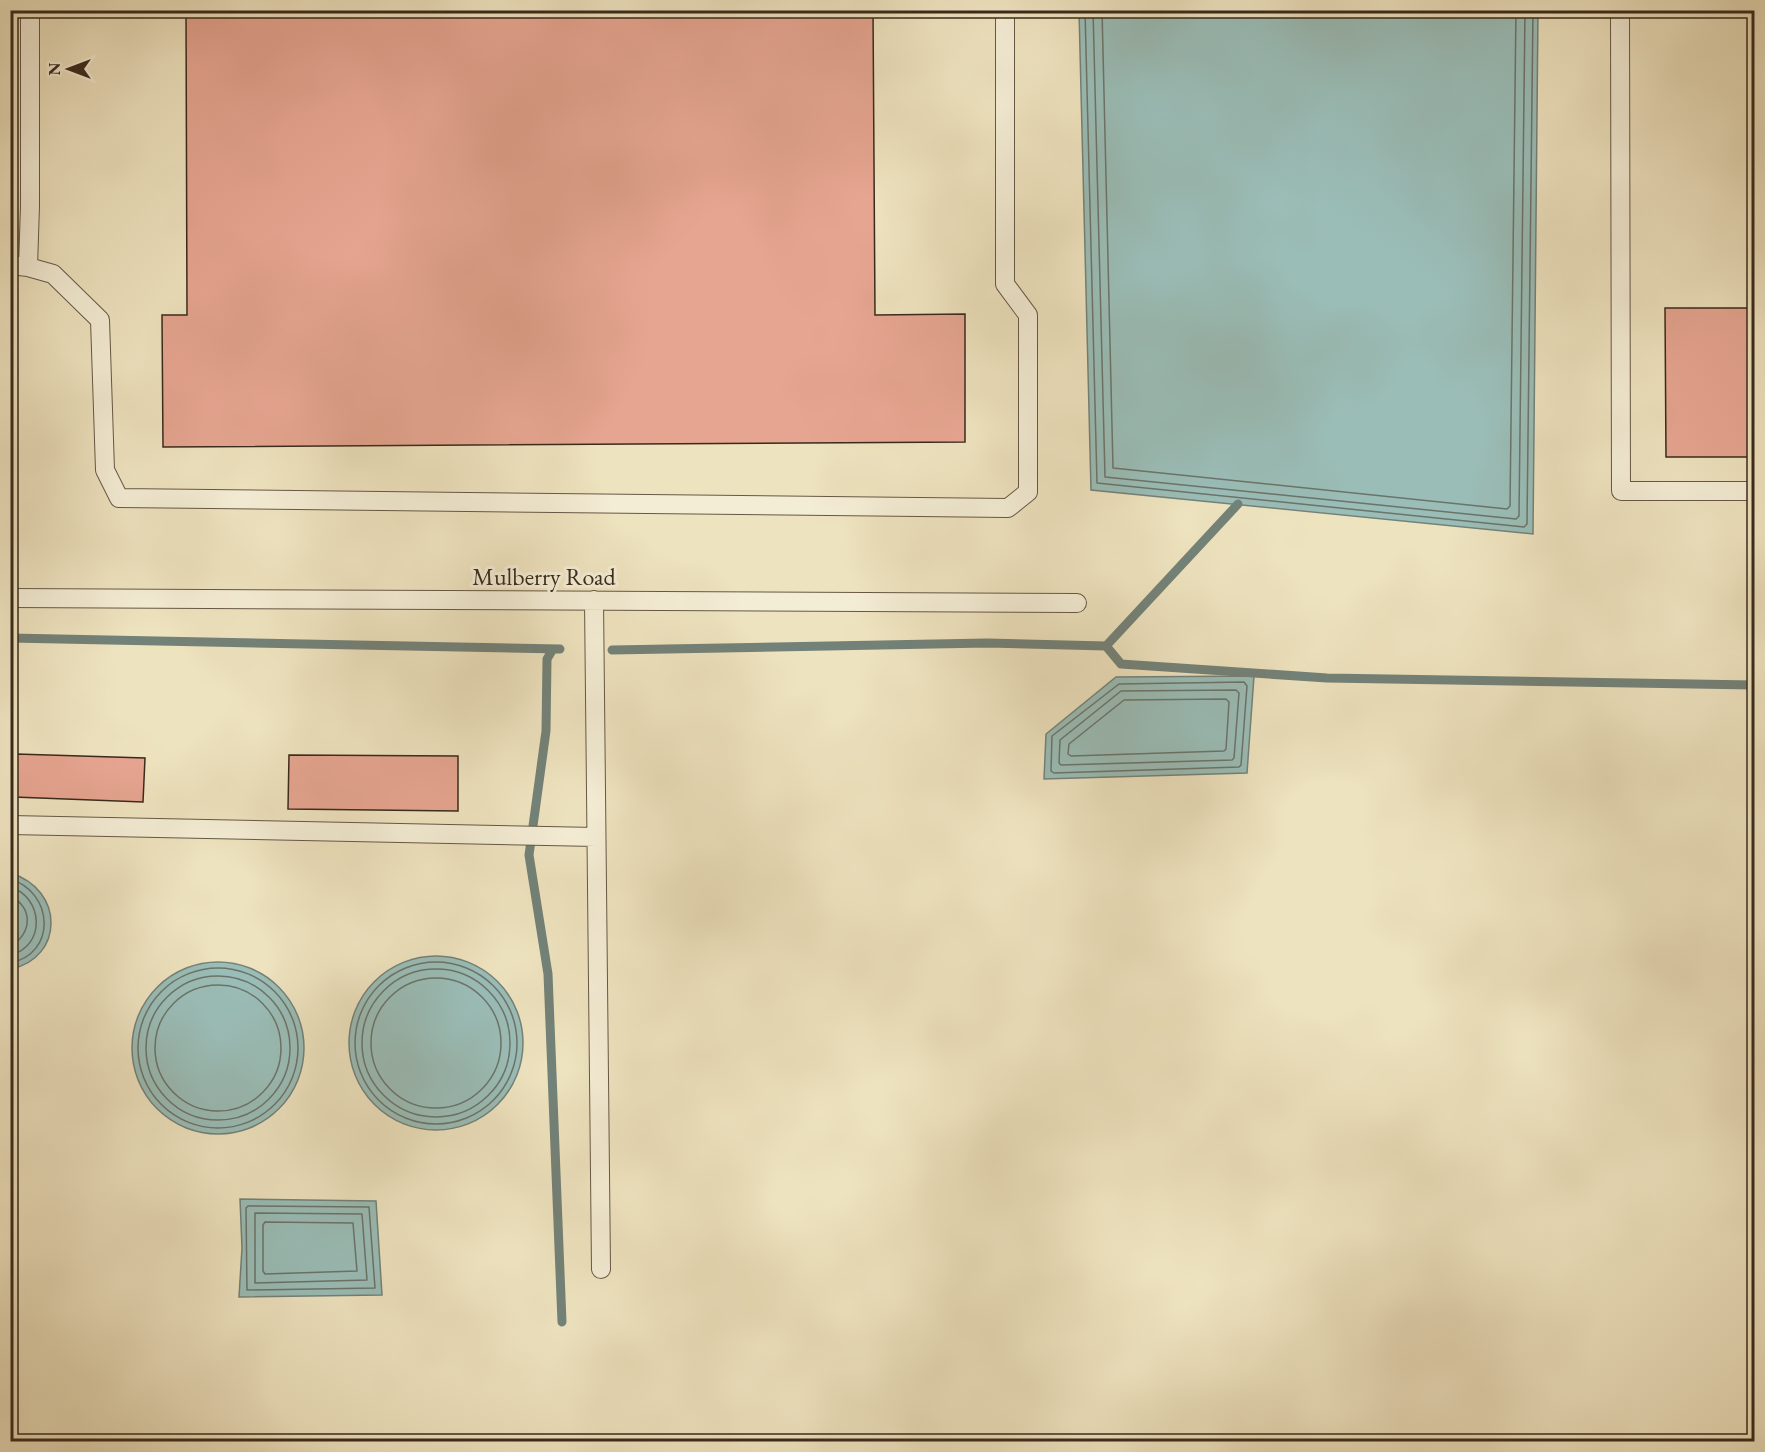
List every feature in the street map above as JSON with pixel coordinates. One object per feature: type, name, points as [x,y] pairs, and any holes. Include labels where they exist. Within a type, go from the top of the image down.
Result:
[{"type":"lane","points":[[30,10],[30,206],[19,266],[53,274],[99,320],[105,470],[119,498],[1008,508],[1028,492],[1028,315],[1005,284],[1005,10]]},
{"type":"lane","points":[[1620,10],[1621,491],[1755,491]]},
{"type":"lane","name":"Mulberry Road","points":[[10,598],[1077,603]]},
{"type":"lane","points":[[594,600],[601,1269]]},
{"type":"lane","points":[[10,825],[596,837]]},
{"type":"water","points":[[1079,11],[1538,11],[1533,534],[1091,490]]},
{"type":"water","points":[[1254,676],[1247,773],[1044,779],[1046,734],[1116,677]]},
{"type":"water","points":[[10,873],[28,881],[41,893],[48,908],[51,923],[48,938],[41,952],[28,962],[11,969]]},
{"type":"water","points":[[436,956],[453,957],[469,962],[498,981],[517,1010],[522,1026],[522,1060],[517,1076],[498,1105],[469,1124],[453,1129],[436,1130],[419,1129],[403,1124],[374,1105],[355,1076],[350,1060],[349,1043],[350,1026],[355,1010],[374,981],[403,962],[419,957]]},
{"type":"water","points":[[218,962],[251,969],[279,987],[297,1015],[304,1048],[297,1081],[279,1109],[251,1127],[218,1134],[185,1127],[157,1109],[139,1081],[132,1048],[139,1015],[157,987],[185,969]]},
{"type":"water","points":[[240,1199],[376,1201],[382,1295],[239,1297],[242,1248]]},
{"type":"building","points":[[186,10],[873,10],[875,315],[965,314],[965,442],[163,447],[162,315],[187,315]]},
{"type":"building","points":[[1752,10],[1754,10],[1754,308]]},
{"type":"building","points":[[1665,308],[1754,308],[1754,457],[1666,457]]},
{"type":"building","points":[[16,754],[145,758],[143,802],[14,797]]},
{"type":"building","points":[[289,755],[458,756],[458,811],[288,809]]},
{"type":"waterway","points":[[612,650],[987,643],[1106,646],[1238,504]]},
{"type":"waterway","points":[[10,638],[560,649]]},
{"type":"waterway","points":[[1106,646],[1121,664],[1327,678],[1754,685]]},
{"type":"waterway","points":[[553,649],[547,659],[546,731],[529,855],[548,974],[562,1322]]}]
